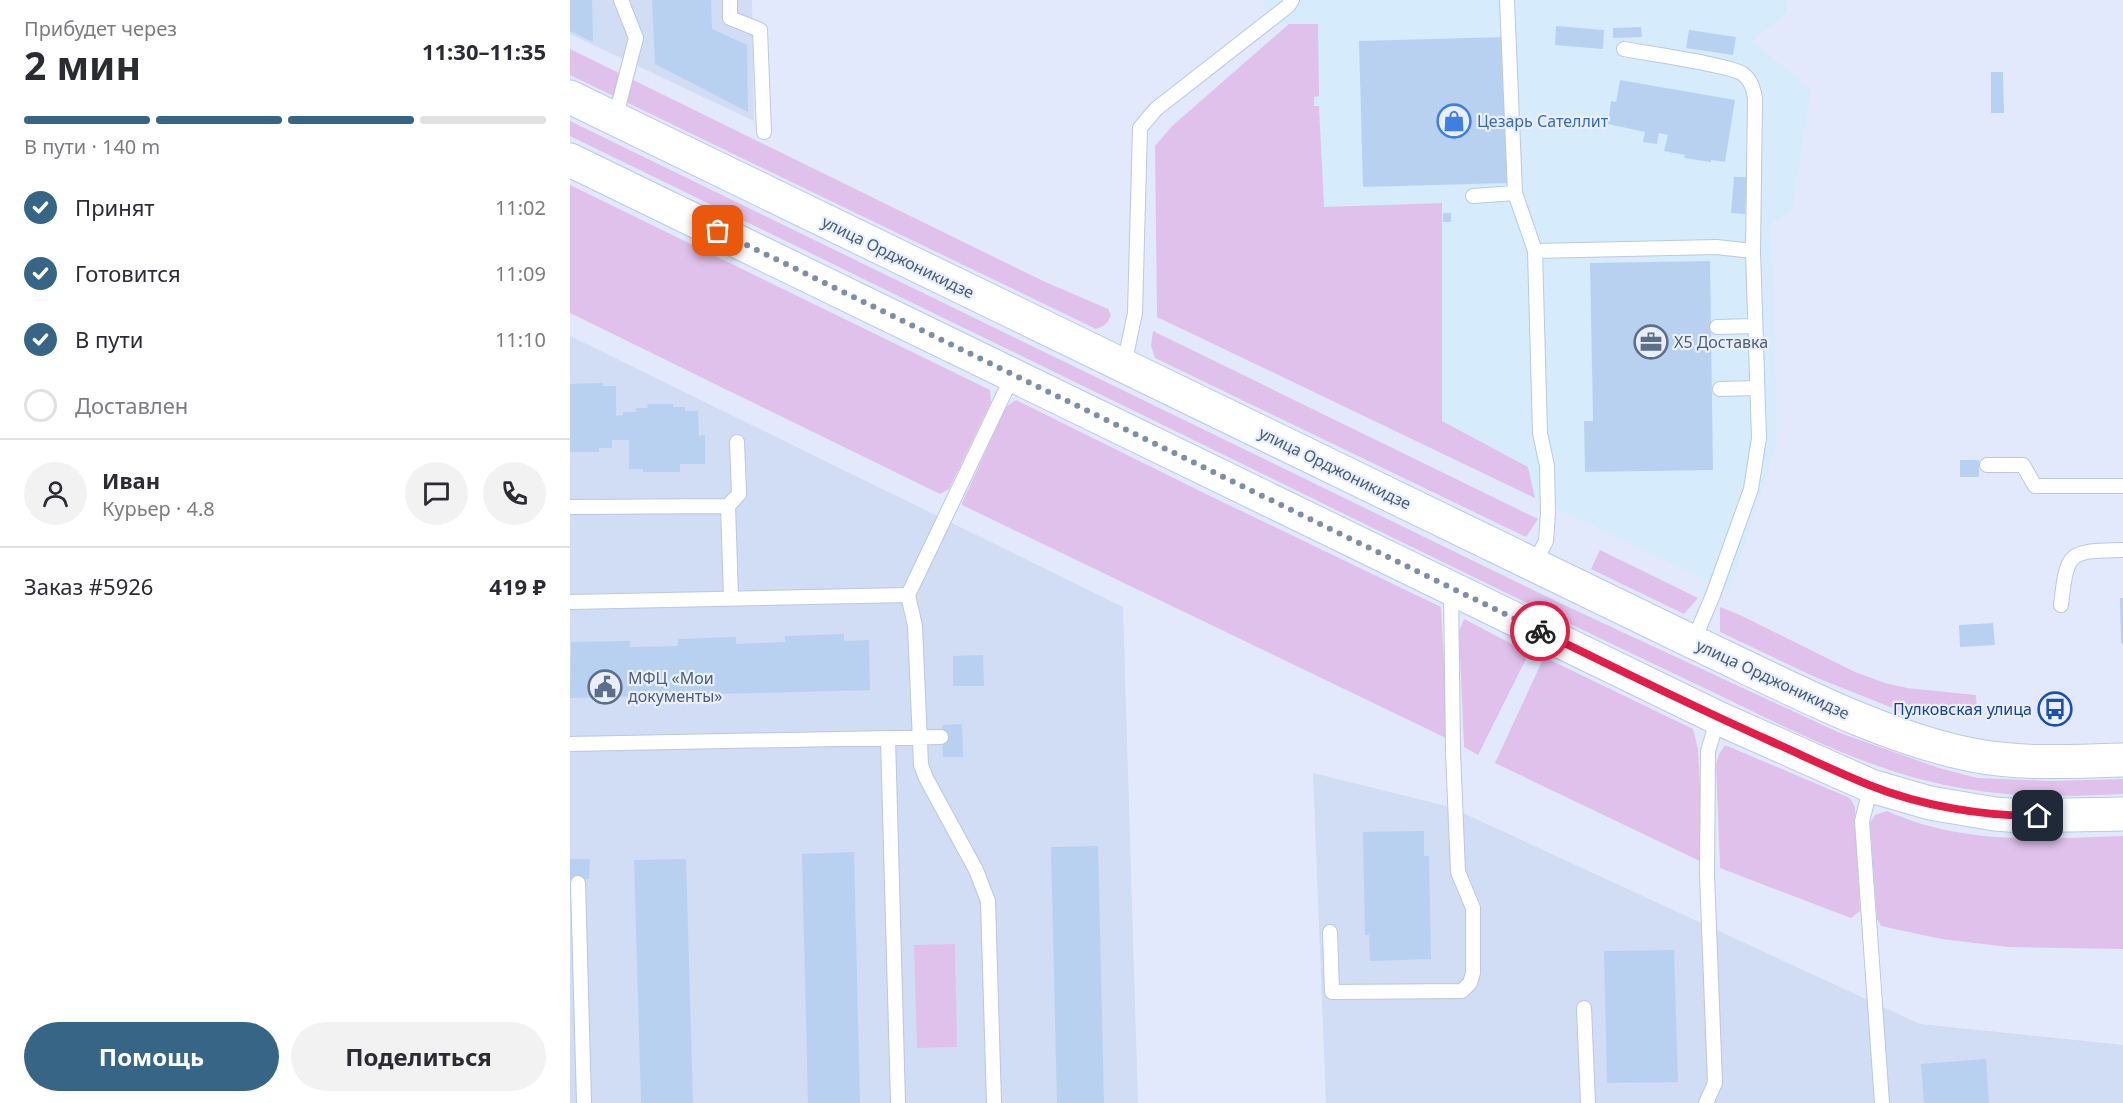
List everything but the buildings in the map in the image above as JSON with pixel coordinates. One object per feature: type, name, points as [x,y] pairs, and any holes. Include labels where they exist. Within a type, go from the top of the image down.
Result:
[{"type":"street","name":"улица Орджоникидзе","points":[[570,97],[1693,642],[1850,714],[1911,738],[1972,755],[2043,762],[2123,760]]},
{"type":"street","points":[[570,160],[1718,718],[1871,786],[1930,803],[1995,814],[2021,816],[2123,814]]},
{"type":"lane","points":[[615,119],[636,38],[621,0]]},
{"type":"lane","points":[[730,0],[730,18],[760,30],[764,132]]},
{"type":"lane","points":[[1123,367],[1135,314],[1140,128],[1156,109],[1228,55],[1288,6],[1292,0]]},
{"type":"lane","points":[[1507,0],[1515,192],[1535,251],[1540,433],[1547,466],[1546,541],[1534,564]]},
{"type":"lane","points":[[1624,49],[1741,72],[1751,83],[1755,98],[1753,251],[1759,438],[1751,489],[1713,595],[1693,642]]},
{"type":"lane","points":[[1473,196],[1515,192]]},
{"type":"lane","points":[[1535,251],[1716,247],[1753,251]]},
{"type":"lane","points":[[1717,327],[1755,326]]},
{"type":"lane","points":[[994,1103],[988,901],[976,870],[921,765],[915,626],[908,595],[1013,375]]},
{"type":"lane","points":[[1720,389],[1757,388]]},
{"type":"lane","points":[[731,598],[728,506],[739,494],[737,442]]},
{"type":"lane","points":[[1987,465],[2023,465],[2035,486],[2123,486]]},
{"type":"lane","points":[[570,507],[728,506]]},
{"type":"lane","points":[[2061,605],[2065,573],[2074,557],[2090,550],[2123,550]]},
{"type":"lane","points":[[1330,932],[1332,992],[1462,991],[1470,983],[1473,973],[1473,908],[1458,872],[1450,586]]},
{"type":"lane","points":[[570,602],[908,595]]},
{"type":"lane","points":[[1706,1103],[1715,1083],[1707,875],[1707,751],[1718,718]]},
{"type":"lane","points":[[570,744],[941,737]]},
{"type":"lane","points":[[888,738],[898,1103]]},
{"type":"lane","points":[[1871,786],[1862,821],[1882,1103]]},
{"type":"lane","points":[[578,883],[584,1103]]},
{"type":"lane","points":[[1584,1008],[1588,1103]]},
{"type":"shaded area","points":[[570,0],[752,0],[754,121],[570,34]]},
{"type":"shaded area","points":[[1264,0],[1787,0],[1787,12],[1753,41],[1811,90],[1792,211],[1772,223],[1777,443],[1730,591],[1535,498],[1528,467],[1442,422],[1442,203],[1324,208],[1319,106],[1314,106],[1314,96],[1318,96],[1317,24],[1265,25]]},
{"type":"shaded area","points":[[1289,24],[1318,24],[1319,96],[1314,97],[1314,106],[1319,106],[1324,207],[1442,203],[1442,421],[1528,467],[1535,498],[1157,317],[1155,146],[1172,126]]},
{"type":"shaded area","points":[[570,49],[1041,280],[1108,309],[1110,318],[1096,329],[570,75]]},
{"type":"shaded area","points":[[570,121],[1562,604],[1840,733],[1939,768],[1977,778],[2050,781],[2123,779],[2123,794],[2029,795],[1959,788],[1905,775],[1815,741],[570,136]]},
{"type":"shaded area","points":[[570,185],[990,390],[991,402],[949,489],[940,494],[570,313]]},
{"type":"shaded area","points":[[1153,331],[1538,519],[1526,537],[1155,358],[1151,346]]},
{"type":"shaded area","points":[[570,336],[1123,607],[1138,1103],[570,1103]]},
{"type":"shaded area","points":[[1016,400],[1441,607],[1448,739],[962,505],[1006,407]]},
{"type":"shaded area","points":[[1600,550],[1698,598],[1684,614],[1591,569]]},
{"type":"shaded area","points":[[1720,607],[1855,672],[1885,683],[1907,688],[1976,695],[1977,710],[1910,715],[1815,677],[1720,632]]},
{"type":"shaded area","points":[[1464,619],[1529,653],[1478,755],[1464,747],[1459,631]]},
{"type":"shaded area","points":[[1544,657],[1693,729],[1698,749],[1704,863],[1495,763]]},
{"type":"shaded area","points":[[1725,745],[1850,798],[1855,807],[1860,911],[1851,918],[1720,868],[1716,764]]},
{"type":"shaded area","points":[[1313,773],[1450,807],[1920,1024],[2123,1045],[2123,1103],[1326,1103]]},
{"type":"shaded area","points":[[1887,811],[1944,830],[1974,835],[2033,838],[2123,836],[2123,949],[2008,947],[1941,939],[1881,926],[1877,919],[1870,823],[1875,815]]},
{"type":"shaded area","points":[[955,944],[957,1047],[917,1048],[914,945]]},
{"type":"way so far","points":[[718,231],[1540,631]]},
{"type":"place","name":"Цезарь Сателлит","points":[[1454,121]]},
{"type":"place","name":"X5 Доставка","points":[[1651,342]]},
{"type":"place","name":"МФЦ «Мои документы»","points":[[605,687]]},
{"type":"place","name":"Пулковская улица","points":[[2055,709]]},
{"type":"route","points":[[1540,631],[1718,718],[1871,786],[1930,803],[1995,814],[2038,816]]}]
